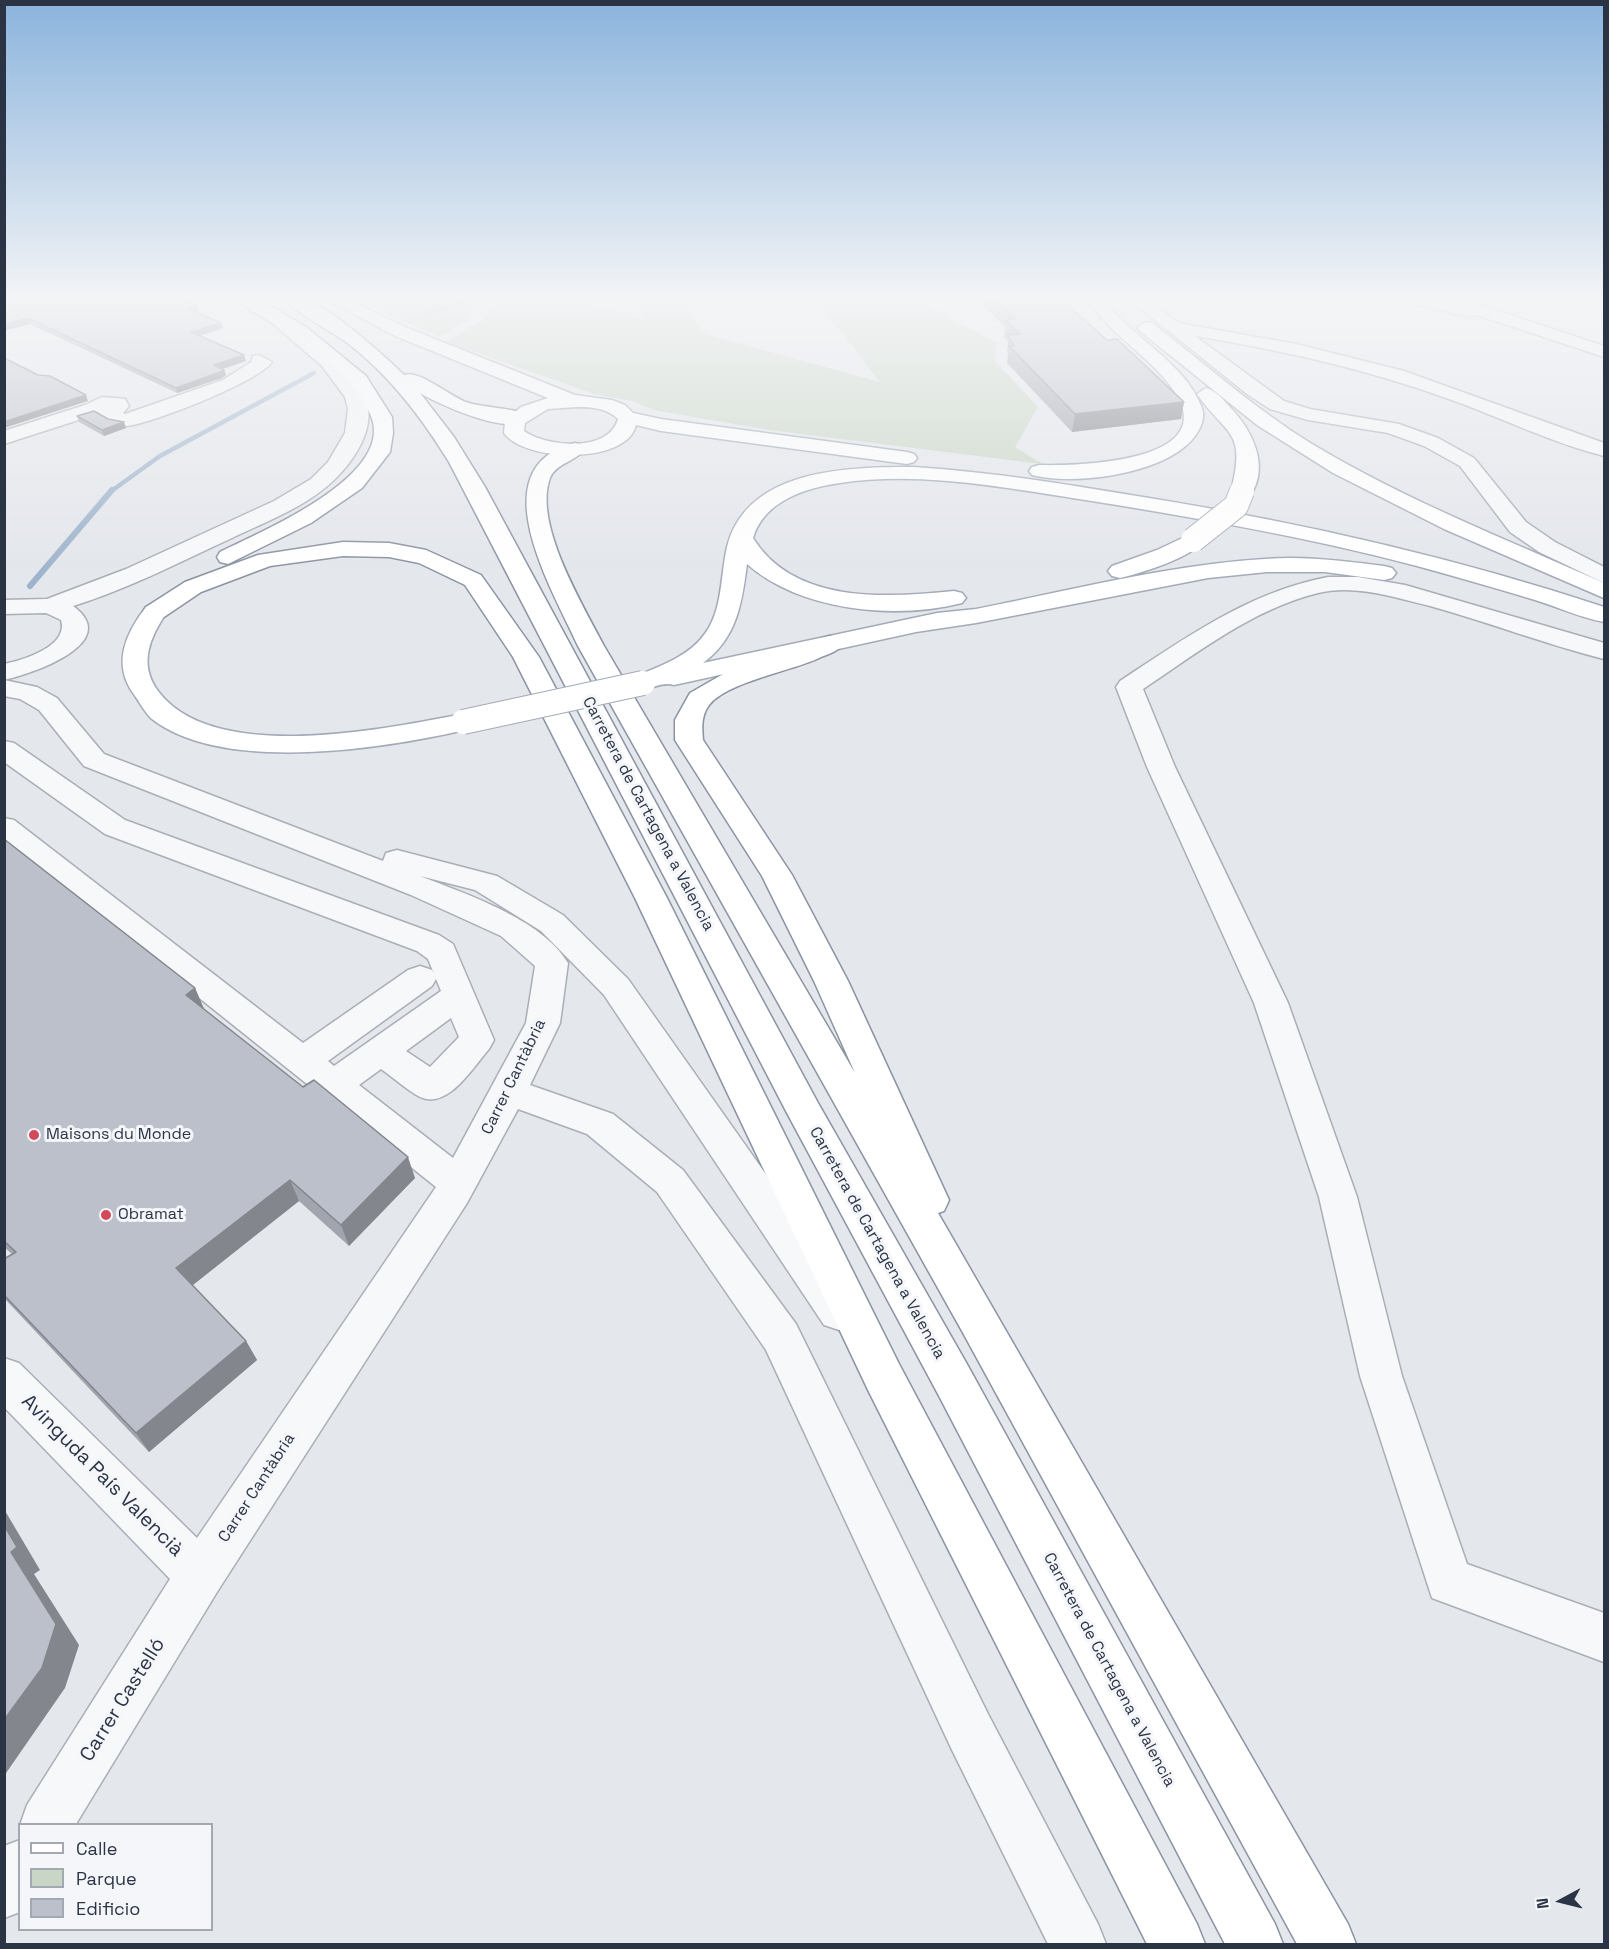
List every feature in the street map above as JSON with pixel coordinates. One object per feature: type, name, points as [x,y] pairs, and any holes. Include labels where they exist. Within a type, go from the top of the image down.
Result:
[{"type":"main road","points":[[366,391],[382,417],[380,452],[355,484],[303,518],[238,551],[176,590],[139,631],[134,651],[136,675],[145,698],[167,720],[210,734],[258,744],[312,745],[357,741],[464,722],[830,644],[1064,589],[1139,564],[1193,540],[1236,506],[1249,468],[1249,453],[1236,425],[1203,391]]},
{"type":"main road","name":"Carretera de Cartagena a Valencia","points":[[391,391],[429,438],[500,540]]},
{"type":"main road","name":"Carretera de Cartagena a Valencia","points":[[407,391],[440,429],[476,487],[500,540],[572,670],[805,1113],[952,1380],[1256,1944]]},
{"type":"main road","points":[[429,391],[453,406],[478,415],[519,417],[541,406],[572,401],[607,404],[627,417],[661,425],[1010,470],[1074,471],[1132,463],[1172,448],[1185,439],[1194,425],[1195,413],[1184,391]]},
{"type":"main road","points":[[547,391],[572,401]]},
{"type":"main road","points":[[1226,391],[1305,448],[1440,518],[1605,591]]},
{"type":"main road","points":[[519,417],[513,429],[522,441],[547,448],[575,449],[600,445],[618,437],[628,427],[627,417]]},
{"type":"main road","points":[[575,449],[549,465],[540,476],[534,501],[545,545],[591,646],[1008,1374],[1328,1944]]},
{"type":"main road","points":[[912,458],[1173,502],[1245,522],[1389,554],[1491,580],[1605,615]]},
{"type":"main road","points":[[643,683],[687,665],[714,640],[730,608],[733,569],[742,538],[754,511],[793,488],[822,480],[858,475],[920,475],[993,481],[1245,522]]},
{"type":"main road","points":[[742,538],[754,558],[781,578],[818,594],[864,603],[919,603],[1006,591],[1139,564]]},
{"type":"main road","points":[[155,612],[193,587],[266,560],[344,549],[389,550],[426,557],[473,580],[526,657],[651,898],[884,1378],[1177,1944]]},
{"type":"main road","points":[[918,625],[989,614],[1214,569],[1301,563],[1357,567],[1437,583],[1605,627]]},
{"type":"main road","points":[[830,644],[799,658],[734,678],[699,699],[688,720],[689,740],[700,762],[777,875],[831,981],[1008,1374]]},
{"type":"street","points":[[107,408],[120,420],[127,420],[210,391]]},
{"type":"street","points":[[48,606],[130,577],[265,514],[319,483],[346,453],[359,426],[355,397],[351,391]]},
{"type":"street","points":[[1266,391],[1277,405],[1308,414],[1392,428],[1431,442],[1467,462],[1486,484],[1499,506],[1518,527],[1547,547],[1605,576]]},
{"type":"street","points":[[1443,391],[1605,450]]},
{"type":"street","points":[[4,438],[165,393]]},
{"type":"street","points":[[107,408],[136,396]]},
{"type":"street","points":[[1605,651],[1480,612],[1371,584],[1314,586],[1265,605],[1205,636],[1129,687],[1161,767],[1271,1004],[1338,1197],[1382,1376],[1449,1581],[1605,1637]]},
{"type":"street","points":[[4,607],[48,606],[63,610],[73,618],[76,627],[72,638],[45,659],[4,674]]},
{"type":"street","points":[[4,674],[28,676],[47,684],[48,704]]},
{"type":"street","points":[[4,688],[28,693],[48,704]]},
{"type":"street","name":"Carrer Cantàbria","points":[[48,704],[94,760],[422,888],[512,928],[552,963],[543,1023],[509,1092],[458,1183],[200,1575]]},
{"type":"street","points":[[4,749],[115,827],[428,943],[442,952],[477,1040],[433,1087],[381,1051]]},
{"type":"street","points":[[242,818],[486,883],[552,923],[616,987],[884,1378]]},
{"type":"street","points":[[4,827],[458,1183]]},
{"type":"street","points":[[303,1062],[420,978]]},
{"type":"street","points":[[333,1085],[460,995]]},
{"type":"street","points":[[509,1092],[600,1124],[670,1182],[781,1337],[970,1732],[1078,1944]]},
{"type":"street","name":"Avinguda País Valencià","points":[[4,1377],[200,1575]]},
{"type":"street","name":"Carrer Castelló","points":[[47,1823],[200,1575]]},
{"type":"street","points":[[4,1891],[18,1870]]},
{"type":"green space","points":[[585,391],[1023,391],[1038,407],[1015,447],[1042,464],[769,430],[654,410],[632,401]]},
{"type":"building","points":[[4,391],[78,391],[86,395],[4,422]]},
{"type":"building","points":[[1053,391],[1172,391],[1184,402],[1075,414]]},
{"type":"building","points":[[94,411],[108,419],[124,422],[102,430],[77,416]]},
{"type":"building","points":[[4,839],[195,988],[186,995],[303,1087],[314,1080],[408,1157],[341,1225],[290,1180],[176,1268],[246,1341],[136,1433],[4,1295],[4,1259],[16,1252],[4,1241]]},
{"type":"building","points":[[4,1525],[17,1547],[11,1552],[56,1624],[42,1668],[4,1720]]},
{"type":"waterway","points":[[111,491],[160,456],[281,391]]},
{"type":"waterway","points":[[30,586],[111,491]]},
{"type":"place","name":"Maisons du Monde","points":[[34,1135]]},
{"type":"place","name":"Obramat","points":[[106,1215]]}]
